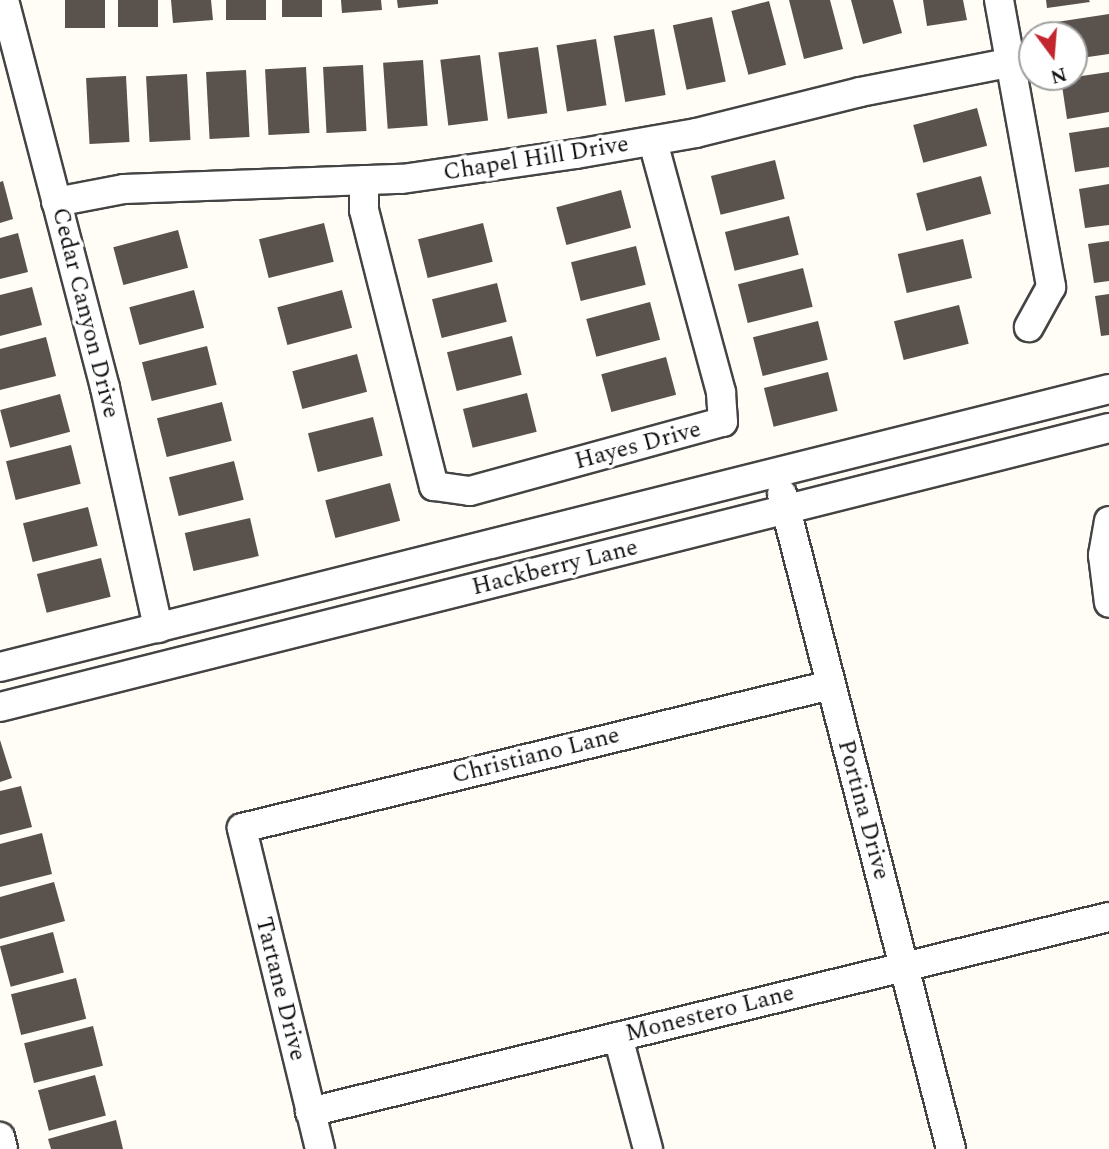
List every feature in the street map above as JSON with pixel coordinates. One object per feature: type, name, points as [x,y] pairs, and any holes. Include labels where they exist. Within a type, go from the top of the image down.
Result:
[{"type":"street","name":"Cedar Canyon Drive","points":[[4,0],[105,388],[158,628]]},
{"type":"street","points":[[999,0],[1008,63],[1052,287],[1029,327]]},
{"type":"street","name":"Chapel Hill Drive","points":[[56,202],[124,189],[402,178],[653,141],[1008,63]]},
{"type":"street","name":"Hayes Drive","points":[[364,180],[364,210],[434,486],[470,491],[723,422],[721,392],[653,141]]},
{"type":"street","name":"Hackberry Lane","points":[[0,667],[1109,389]]},
{"type":"street","name":"Hackberry Lane","points":[[0,707],[1109,428]]},
{"type":"street","name":"Portina Drive","points":[[776,472],[951,1149]]},
{"type":"street","points":[[1109,521],[1103,555],[1109,603]]},
{"type":"street","name":"Christiano Lane","points":[[242,828],[831,685]]},
{"type":"street","name":"Tartane Drive","points":[[242,828],[320,1149]]},
{"type":"street","name":"Monestero Lane","points":[[310,1112],[1109,916]]},
{"type":"street","points":[[618,1037],[648,1149]]},
{"type":"street","points":[[0,1137],[3,1149]]},
{"type":"building","points":[[65,0],[105,0],[105,28],[65,28]]},
{"type":"building","points":[[118,0],[158,0],[158,27],[118,27]]},
{"type":"building","points":[[171,0],[211,0],[213,20],[173,23]]},
{"type":"building","points":[[226,0],[266,0],[266,20],[226,20]]},
{"type":"building","points":[[282,0],[322,0],[322,17],[282,17]]},
{"type":"building","points":[[341,0],[381,0],[382,10],[342,13]]},
{"type":"building","points":[[397,0],[438,0],[438,4],[398,8]]},
{"type":"building","points":[[789,0],[830,0],[843,49],[804,59]]},
{"type":"building","points":[[851,0],[893,0],[902,33],[863,44]]},
{"type":"building","points":[[923,0],[963,0],[967,20],[927,26]]},
{"type":"building","points":[[1046,0],[1089,0],[1090,2],[1047,8]]},
{"type":"building","points":[[769,1],[786,65],[748,75],[731,11]]},
{"type":"building","points":[[1109,14],[1109,54],[1088,57],[1088,21],[1063,21]]},
{"type":"building","points":[[712,17],[726,82],[687,90],[673,25]]},
{"type":"building","points":[[654,29],[666,95],[625,102],[614,36]]},
{"type":"building","points":[[596,39],[606,105],[567,111],[556,45]]},
{"type":"building","points":[[538,47],[547,113],[508,119],[498,53]]},
{"type":"building","points":[[480,55],[488,121],[448,125],[440,60]]},
{"type":"building","points":[[423,60],[428,126],[388,129],[383,63]]},
{"type":"building","points":[[363,65],[366,131],[327,133],[323,67]]},
{"type":"building","points":[[306,67],[309,133],[269,135],[265,69]]},
{"type":"building","points":[[246,70],[250,137],[210,139],[206,72]]},
{"type":"building","points":[[1109,72],[1109,112],[1067,119],[1063,91],[1088,91],[1088,75]]},
{"type":"building","points":[[187,74],[190,140],[150,142],[146,76]]},
{"type":"building","points":[[126,76],[129,142],[90,144],[86,78]]},
{"type":"building","points":[[977,108],[987,146],[923,163],[913,125]]},
{"type":"building","points":[[1109,127],[1109,167],[1075,172],[1069,133]]},
{"type":"building","points":[[775,160],[785,199],[721,215],[711,176]]},
{"type":"building","points":[[981,176],[991,214],[926,231],[916,193]]},
{"type":"building","points":[[3,181],[13,219],[0,223],[0,182]]},
{"type":"building","points":[[1109,184],[1109,225],[1085,228],[1079,189]]},
{"type":"building","points":[[621,190],[631,228],[566,245],[556,207]]},
{"type":"building","points":[[789,216],[799,255],[735,271],[725,232]]},
{"type":"building","points":[[324,223],[334,262],[269,278],[259,239]]},
{"type":"building","points":[[483,223],[493,262],[428,278],[418,239]]},
{"type":"building","points":[[178,230],[188,268],[123,285],[113,247]]},
{"type":"building","points":[[18,233],[28,272],[0,279],[0,238]]},
{"type":"building","points":[[963,239],[972,278],[907,293],[898,254]]},
{"type":"building","points":[[1109,241],[1109,281],[1094,283],[1088,244]]},
{"type":"building","points":[[636,246],[646,285],[581,301],[571,262]]},
{"type":"building","points":[[803,268],[813,307],[748,323],[738,284]]},
{"type":"building","points":[[497,283],[507,322],[442,338],[432,299]]},
{"type":"building","points":[[32,287],[42,325],[0,336],[0,295]]},
{"type":"building","points":[[194,290],[204,328],[139,345],[129,307]]},
{"type":"building","points":[[342,290],[352,328],[287,345],[277,307]]},
{"type":"building","points":[[1109,294],[1109,335],[1101,336],[1095,296]]},
{"type":"building","points":[[650,302],[660,340],[596,357],[586,319]]},
{"type":"building","points":[[959,305],[969,344],[904,360],[894,321]]},
{"type":"building","points":[[818,321],[828,360],[763,376],[753,337]]},
{"type":"building","points":[[512,336],[522,375],[457,391],[447,352]]},
{"type":"building","points":[[46,337],[56,376],[0,390],[0,349]]},
{"type":"building","points":[[207,346],[217,385],[152,401],[142,362]]},
{"type":"building","points":[[357,354],[367,392],[302,409],[292,371]]},
{"type":"building","points":[[666,357],[676,395],[611,412],[601,374]]},
{"type":"building","points":[[828,372],[838,411],[774,427],[764,388]]},
{"type":"building","points":[[527,393],[537,432],[473,448],[463,409]]},
{"type":"building","points":[[60,394],[70,432],[10,448],[0,410]]},
{"type":"building","points":[[222,402],[232,441],[167,457],[157,418]]},
{"type":"building","points":[[373,417],[383,456],[318,472],[308,433]]},
{"type":"building","points":[[71,445],[81,484],[16,500],[6,461]]},
{"type":"building","points":[[234,461],[244,500],[179,516],[169,477]]},
{"type":"building","points":[[390,483],[400,521],[335,538],[325,500]]},
{"type":"building","points":[[88,507],[98,546],[33,562],[23,523]]},
{"type":"building","points":[[250,518],[259,556],[193,571],[185,533]]},
{"type":"building","points":[[101,558],[111,597],[47,613],[37,574]]},
{"type":"building","points":[[0,740],[12,778],[0,782]]},
{"type":"building","points":[[21,786],[32,827],[0,835],[0,791]]},
{"type":"building","points":[[42,833],[52,874],[0,887],[0,844]]},
{"type":"building","points":[[54,882],[65,921],[0,939],[0,897]]},
{"type":"building","points":[[53,932],[64,973],[11,987],[0,946]]},
{"type":"building","points":[[76,978],[86,1019],[21,1035],[11,994]]},
{"type":"building","points":[[93,1026],[103,1066],[34,1083],[24,1043]]},
{"type":"building","points":[[95,1075],[106,1116],[49,1131],[38,1090]]},
{"type":"building","points":[[116,1120],[123,1149],[51,1149],[48,1139]]}]
